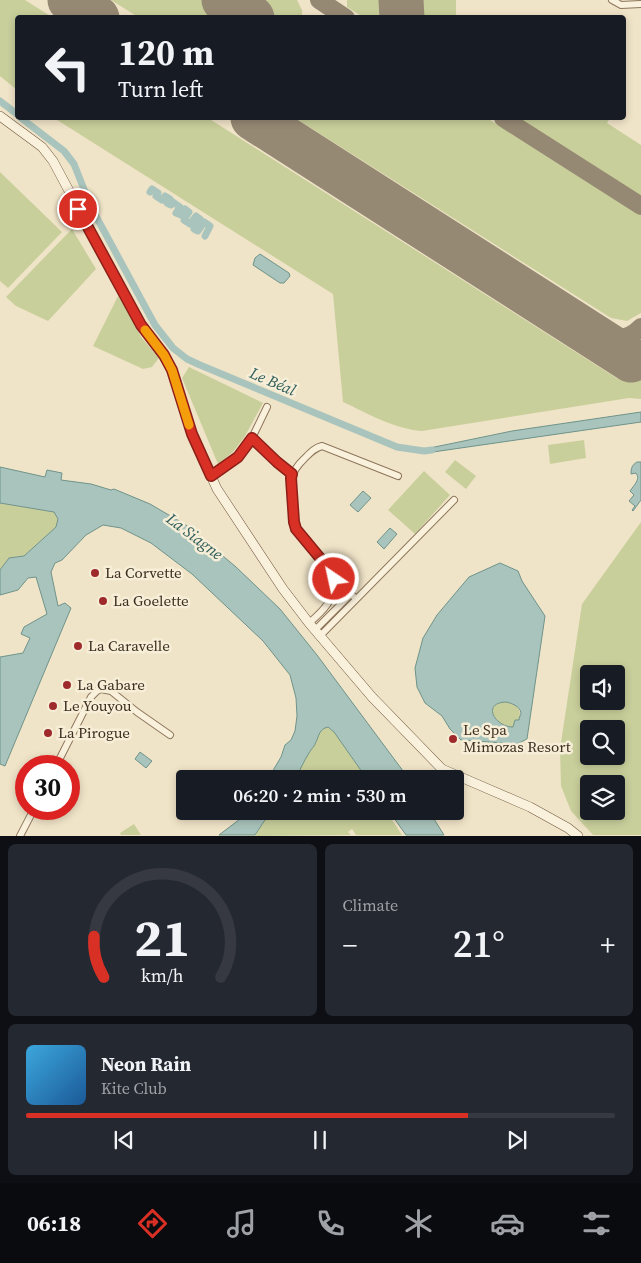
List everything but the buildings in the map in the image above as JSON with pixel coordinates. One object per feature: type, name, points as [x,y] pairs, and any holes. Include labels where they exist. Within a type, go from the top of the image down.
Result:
[{"type":"main road","points":[[0,116],[42,148],[53,161],[141,325],[164,355],[172,370],[192,434],[224,500],[283,589],[315,630],[372,697],[442,769],[530,808],[568,828],[578,836]]},
{"type":"street","points":[[612,0],[621,5],[641,4]]},
{"type":"street","points":[[211,476],[238,457],[252,438],[267,407]]},
{"type":"street","points":[[252,438],[292,474]]},
{"type":"street","points":[[315,630],[333,592],[334,579],[330,570],[295,526],[291,478],[295,468],[316,448],[322,446],[398,476]]},
{"type":"street","points":[[315,630],[351,594],[356,599],[454,500]]},
{"type":"street","points":[[62,755],[91,697],[101,689],[111,691],[136,712],[170,735]]},
{"type":"street","points":[[20,836],[28,820]]},
{"type":"green space","points":[[0,0],[25,0],[49,15],[15,15],[15,88],[0,76]]},
{"type":"green space","points":[[111,0],[297,0],[302,10],[302,15],[135,15]]},
{"type":"green space","points":[[347,0],[382,0],[383,6],[379,15],[360,15],[347,7]]},
{"type":"green space","points":[[416,0],[456,0],[456,15],[417,15]]},
{"type":"green space","points":[[57,120],[211,120],[618,379],[641,344],[641,399],[629,398],[422,431],[392,424],[343,402],[333,294]]},
{"type":"green space","points":[[298,120],[490,120],[641,215],[641,313],[627,321],[611,318]]},
{"type":"green space","points":[[521,120],[609,120],[607,123],[641,145],[641,196]]},
{"type":"green space","points":[[0,172],[62,232],[8,288],[0,281]]},
{"type":"green space","points":[[72,229],[96,269],[48,321],[16,306],[6,297]]},
{"type":"green space","points":[[118,296],[141,337],[159,358],[152,367],[143,369],[93,346]]},
{"type":"green space","points":[[189,367],[263,403],[245,436],[233,452],[218,464],[182,378]]},
{"type":"green space","points":[[584,440],[586,458],[550,464],[548,445]]},
{"type":"green space","points":[[455,460],[476,476],[466,489],[445,472]]},
{"type":"green space","points":[[424,471],[450,495],[415,534],[388,510]]},
{"type":"green space","points":[[0,503],[54,512],[58,519],[56,527],[24,556],[9,558],[0,570]]},
{"type":"green space","points":[[641,522],[641,835],[593,835],[571,811],[561,786],[560,749],[582,604]]},
{"type":"green space","points":[[506,702],[515,705],[520,713],[519,720],[515,720],[513,727],[501,723],[493,715],[492,710],[494,706],[498,703]]},
{"type":"green space","points":[[328,727],[334,732],[361,770],[300,770],[317,742],[317,737],[323,728]]},
{"type":"green space","points":[[265,820],[392,820],[402,835],[356,835],[352,829],[348,832],[351,835],[255,836]]},
{"type":"green space","points":[[134,824],[141,835],[121,835],[120,833]]},
{"type":"water","points":[[260,254],[289,273],[290,276],[284,283],[280,283],[253,265],[255,258]]},
{"type":"water","points":[[641,412],[641,422],[426,453],[424,451],[425,449],[512,431]]},
{"type":"water","points":[[637,462],[641,462],[641,500],[633,511],[635,506],[629,501],[634,495],[630,491],[638,478],[636,473],[631,474],[631,472]]},
{"type":"water","name":"La Siagne","points":[[0,467],[45,477],[47,470],[62,473],[61,480],[114,489],[150,504],[186,525],[236,567],[280,609],[317,655],[402,770],[361,770],[334,732],[328,727],[320,733],[300,770],[273,770],[285,745],[291,740],[295,731],[297,716],[296,698],[290,675],[263,641],[192,574],[151,543],[121,528],[103,525],[86,535],[62,560],[55,563],[51,572],[58,606],[65,603],[71,608],[5,766],[0,764],[0,657],[23,653],[30,638],[21,634],[24,627],[47,614],[36,577],[28,578],[18,590],[0,595],[0,570],[9,558],[24,556],[56,527],[58,519],[54,512],[0,503]]},
{"type":"water","points":[[363,491],[371,498],[358,512],[350,505]]},
{"type":"water","points":[[390,528],[397,534],[384,549],[377,542]]},
{"type":"water","points":[[500,563],[518,571],[522,581],[545,616],[527,739],[517,744],[461,740],[450,729],[442,716],[425,703],[417,687],[415,668],[423,638],[437,615],[469,577]],"holes":[[[506,702],[513,704],[521,713],[519,720],[515,720],[513,727],[501,723],[493,715],[492,710],[494,706],[498,703]]]},
{"type":"water","points":[[140,752],[152,761],[146,768],[135,759]]},
{"type":"water","points":[[239,820],[265,820],[255,835],[219,835]]},
{"type":"water","points":[[395,820],[435,820],[444,835],[406,835]]},
{"type":"waterway","name":"Le Béal","points":[[0,101],[15,113]]},
{"type":"waterway","name":"Le Béal","points":[[24,120],[64,151],[74,164],[91,207],[155,325],[173,348],[187,359],[200,365],[397,447],[424,451],[432,450]]},
{"type":"waterway","points":[[150,192],[152,189],[158,193],[156,196],[162,200],[165,196],[170,199],[167,203],[171,205],[173,202],[180,207],[176,213],[181,215],[185,209],[189,212],[184,220],[190,224],[196,216],[200,219],[194,229],[198,231],[204,222],[210,226],[205,236]]},
{"type":"taxiway","points":[[319,0],[342,15]]},
{"type":"taxiway","points":[[396,15],[401,5]]},
{"type":"taxiway","points":[[270,120],[276,129],[288,140]]},
{"type":"taxiway","points":[[506,120],[641,206]]},
{"type":"taxiway","points":[[587,332],[615,339],[628,336],[641,327]]},
{"type":"runway","points":[[70,0],[92,15]]},
{"type":"runway","points":[[224,0],[247,15]]},
{"type":"runway","points":[[401,0],[402,15]]},
{"type":"runway","points":[[256,120],[631,360]]},
{"type":"slow traffic","points":[[145,330],[164,355],[172,370],[189,425]]},
{"type":"place","name":"La Corvette","points":[[95,573]]},
{"type":"place","name":"La Goelette","points":[[103,601]]},
{"type":"place","name":"La Caravelle","points":[[78,646]]},
{"type":"place","name":"La Gabare","points":[[67,685]]},
{"type":"place","name":"Le Youyou","points":[[53,706]]},
{"type":"place","name":"La Pirogue","points":[[48,733]]},
{"type":"place","name":"Le Spa Mimozas Resort","points":[[453,739]]},
{"type":"route","points":[[78,209],[141,325],[164,355],[172,370],[192,434],[211,476],[238,457],[252,438],[292,474],[296,529],[334,575],[334,579]]}]
